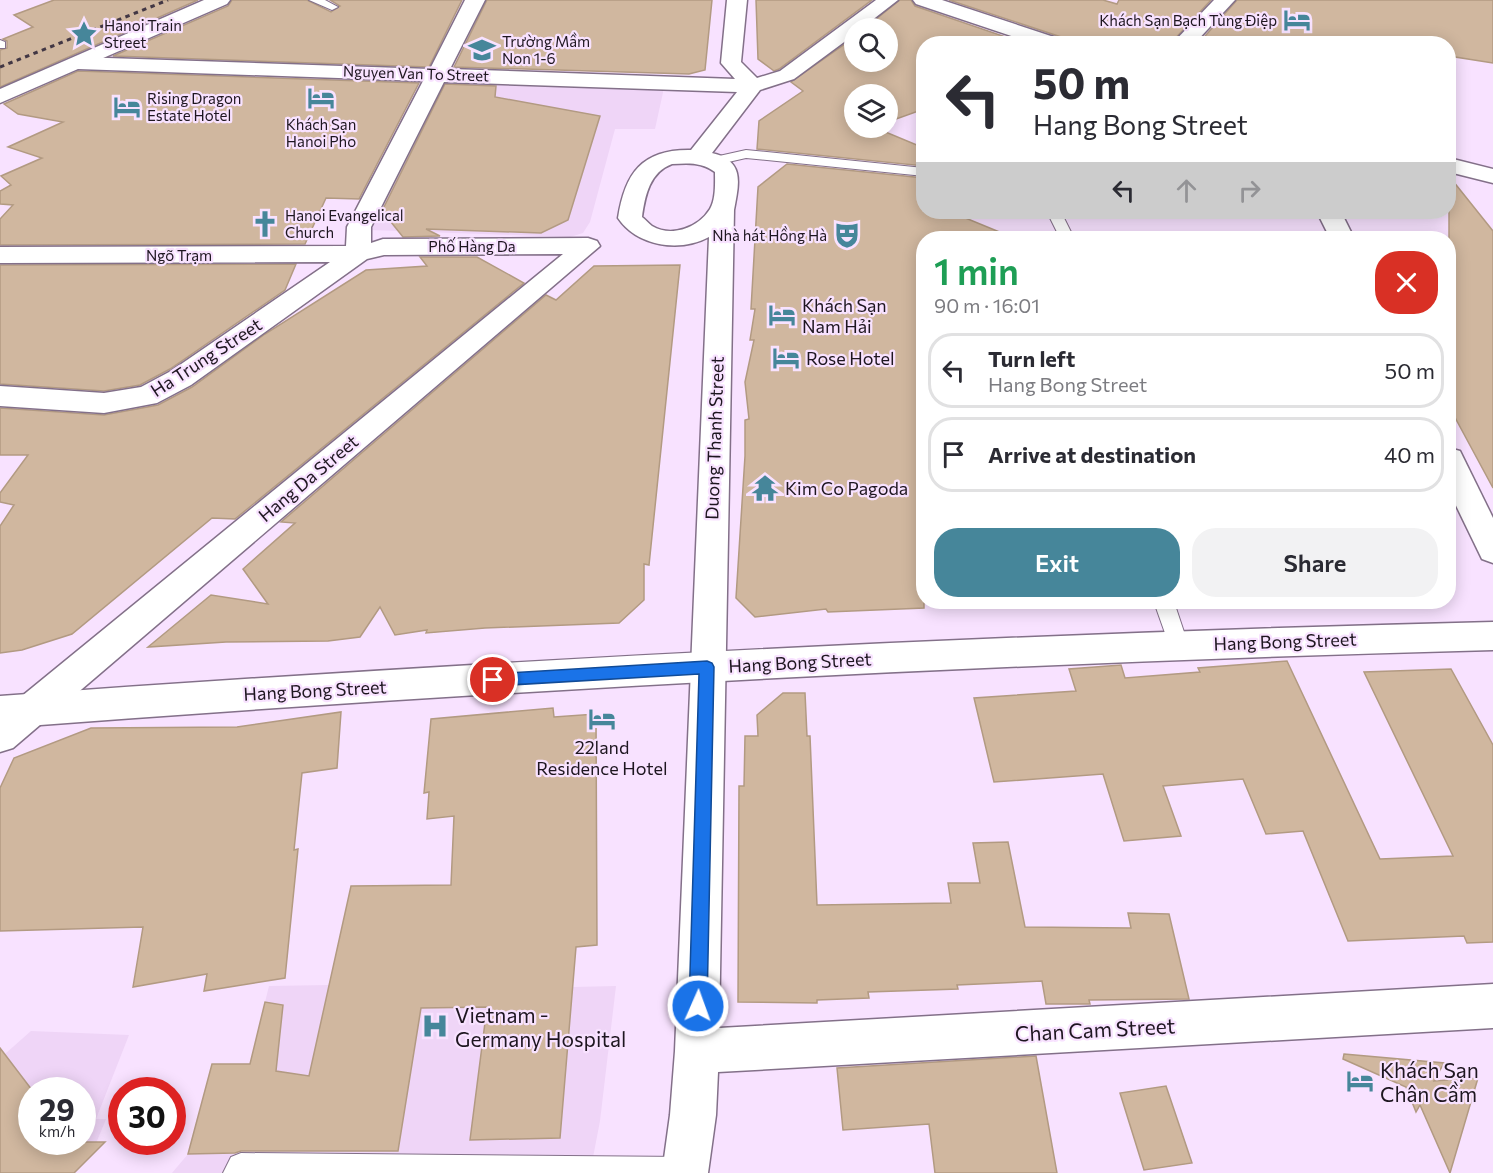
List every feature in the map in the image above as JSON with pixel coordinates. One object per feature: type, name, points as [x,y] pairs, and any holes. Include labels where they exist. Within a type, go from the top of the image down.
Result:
[{"type":"street","points":[[0,97],[220,0]]},
{"type":"street","points":[[358,254],[359,227],[475,0]]},
{"type":"street","points":[[737,0],[731,63],[753,86]]},
{"type":"street","points":[[706,159],[753,86],[788,75],[888,0]]},
{"type":"street","points":[[923,0],[1032,36]]},
{"type":"street","points":[[1190,36],[1225,0]]},
{"type":"street","name":"Nguyen Van To Street","points":[[78,63],[753,86]]},
{"type":"street","points":[[667,158],[706,159],[726,170],[727,186],[722,210],[705,229],[690,237],[667,238],[644,232],[630,218],[633,198],[642,176],[652,166],[667,158]]},
{"type":"street","points":[[1456,167],[1491,178]]},
{"type":"street","name":"Duong Thanh Street","points":[[686,1172],[693,1115],[697,1051],[722,210]]},
{"type":"street","name":"Phố Hàng Da","points":[[358,254],[383,247],[588,246]]},
{"type":"street","name":"Hang Da Street","points":[[0,736],[15,712],[588,246]]},
{"type":"street","name":"Ngõ Trạm","points":[[0,255],[358,254]]},
{"type":"street","name":"Ha Trung Street","points":[[0,396],[104,403],[147,396],[182,378],[358,254]]},
{"type":"street","points":[[1456,473],[1493,550]]},
{"type":"street","name":"Hang Bong Street","points":[[15,712],[160,700],[707,667],[1178,644],[1493,636]]},
{"type":"street","name":"Chan Cam Street","points":[[697,1051],[1493,1006]]},
{"type":"lane","points":[[315,0],[332,7]]},
{"type":"lane","points":[[706,159],[746,154],[916,171]]},
{"type":"lane","points":[[1166,609],[1178,644]]},
{"type":"lane","points":[[237,1173],[241,1167],[686,1172]]},
{"type":"shaded area","points":[[447,83],[664,88],[655,129],[615,129],[590,222],[583,233],[570,237],[369,230]]},
{"type":"shaded area","name":"Vietnam - Germany Hospital","points":[[523,884],[573,987],[616,986],[600,1121],[590,1173],[172,1173],[188,1154],[212,1064],[250,1063],[269,986],[329,985],[351,886]]},
{"type":"shaded area","points":[[31,1031],[129,1035],[112,1077],[108,1077],[108,1088],[96,1119],[96,1077],[18,1077],[18,1155],[91,1155],[75,1173],[0,1173],[0,1048],[5,1054]]},
{"type":"shaded area","points":[[96,1119],[106,1119],[96,1144]]},
{"type":"building","points":[[54,0],[198,0],[0,87],[0,50],[7,48],[7,41],[3,39],[33,27],[14,15]]},
{"type":"building","points":[[232,0],[307,0],[331,12],[340,6],[330,0],[462,0],[429,67],[113,56],[228,6]]},
{"type":"building","points":[[487,0],[712,0],[705,70],[689,74],[454,67]]},
{"type":"building","points":[[756,0],[872,0],[848,18],[844,18],[844,21],[779,69],[774,71],[758,59]]},
{"type":"building","points":[[900,0],[911,0],[915,6],[1003,36],[916,36],[916,112],[898,118],[898,84],[844,84],[844,138],[898,137],[916,145],[916,165],[757,149],[759,121],[803,91],[791,82],[844,45],[844,72],[898,72],[898,18],[878,18]]},
{"type":"building","points":[[949,0],[1103,0],[1117,4],[1119,0],[1211,0],[1177,36],[1058,36]]},
{"type":"building","points":[[1237,0],[1493,0],[1493,63],[1456,57],[1456,36],[1205,36]]},
{"type":"building","points":[[78,71],[419,83],[359,199],[326,198],[305,244],[0,245],[0,219],[13,205],[0,204],[0,191],[11,185],[1,176],[42,158],[8,147],[63,122],[18,114],[4,104]]},
{"type":"building","points":[[445,84],[496,86],[495,97],[600,116],[568,220],[541,233],[426,229],[440,236],[403,237],[382,211]]},
{"type":"building","points":[[787,164],[916,177],[916,219],[968,219],[997,231],[916,231],[916,608],[828,612],[826,609],[755,617],[736,598],[745,456],[745,420],[749,419],[745,382],[754,340],[750,340],[755,309],[751,309],[758,187]]},
{"type":"building","points":[[1456,185],[1493,231],[1493,488],[1456,419],[1456,231],[1449,231],[1449,219],[1456,219]]},
{"type":"building","points":[[420,257],[477,257],[524,283],[235,519],[212,518],[72,634],[22,650],[0,653],[0,526],[14,505],[0,502],[0,493],[28,455],[0,455],[0,408],[104,415],[158,405],[192,387],[265,334],[366,270],[427,266]]},
{"type":"building","points":[[296,264],[285,290],[170,369],[140,385],[104,391],[0,384],[0,265]]},
{"type":"building","points":[[680,265],[649,565],[644,564],[644,600],[619,623],[485,628],[426,633],[427,630],[395,635],[380,607],[360,637],[328,641],[226,642],[148,647],[211,595],[268,604],[243,569],[295,523],[281,522],[546,295],[556,300],[594,266]]},
{"type":"building","points":[[1287,661],[1380,859],[1453,856],[1364,672],[1451,669],[1493,745],[1493,942],[1467,943],[1464,936],[1348,941],[1303,831],[1266,834],[1243,779],[1163,786],[1181,836],[1124,841],[1103,774],[994,782],[974,698],[1076,691],[1069,669],[1121,665],[1125,678],[1200,672],[1198,668]]},
{"type":"building","points":[[783,693],[805,693],[807,736],[810,736],[817,905],[951,903],[948,883],[980,883],[973,843],[1008,842],[1025,927],[1131,928],[1128,913],[1169,914],[1189,999],[1089,1000],[1090,1004],[1046,1004],[1042,981],[957,985],[958,989],[868,992],[869,998],[817,1000],[817,1003],[738,1002],[739,786],[744,786],[745,736],[758,736],[757,715]]},
{"type":"building","name":"Vietnam - Germany Hospital","points":[[553,708],[554,717],[596,714],[597,945],[576,947],[560,1138],[470,1140],[487,1007],[421,1008],[398,1151],[241,1151],[188,1154],[212,1064],[250,1064],[265,1002],[283,1005],[276,1071],[309,1076],[351,886],[451,885],[454,816],[427,819],[429,792],[424,793],[431,719]]},
{"type":"building","points":[[341,712],[337,768],[302,773],[294,850],[298,849],[285,978],[204,991],[207,974],[133,987],[143,927],[0,931],[0,788],[14,758],[91,728],[237,727]]},
{"type":"building","points":[[0,1048],[22,1077],[18,1077],[18,1155],[92,1155],[74,1173],[0,1173]]},
{"type":"building","points":[[1344,1054],[1444,1063],[1434,1081],[1478,1078],[1450,1173],[1420,1105],[1416,1112],[1406,1087],[1343,1059]]},
{"type":"building","points":[[1036,1056],[1057,1173],[935,1173],[929,1124],[843,1130],[837,1068]]},
{"type":"building","points":[[1166,1086],[1192,1163],[1144,1170],[1120,1093]]},
{"type":"building","points":[[96,1142],[105,1142],[96,1151]]},
{"type":"railway","points":[[0,67],[168,0]]},
{"type":"place","name":"Khách Sạn Bạch Tùng Điệp","points":[[1297,20]]},
{"type":"place","name":"Hanoi Train Street","points":[[84,34]]},
{"type":"place","name":"Trường Mầm Non 1-6","points":[[482,50]]},
{"type":"place","name":"Khách Sạn Hanoi Pho","points":[[321,98]]},
{"type":"place","name":"Rising Dragon Estate Hotel","points":[[127,107]]},
{"type":"place","name":"Hanoi Evangelical Church","points":[[265,224]]},
{"type":"place","name":"Nhà hát Hồng Hà","points":[[847,235]]},
{"type":"place","name":"Khách Sạn Nam Hải","points":[[782,315]]},
{"type":"place","name":"Rose Hotel","points":[[786,358]]},
{"type":"place","name":"Kim Co Pagoda","points":[[765,488]]},
{"type":"place","name":"22land Residence Hotel","points":[[602,719]]},
{"type":"place","name":"Vietnam - Germany Hospital","points":[[435,1026]]},
{"type":"place","name":"Khách Sạn Chân Cầm","points":[[1360,1081]]},
{"type":"route","points":[[493,680],[707,667],[698,1006]]}]
